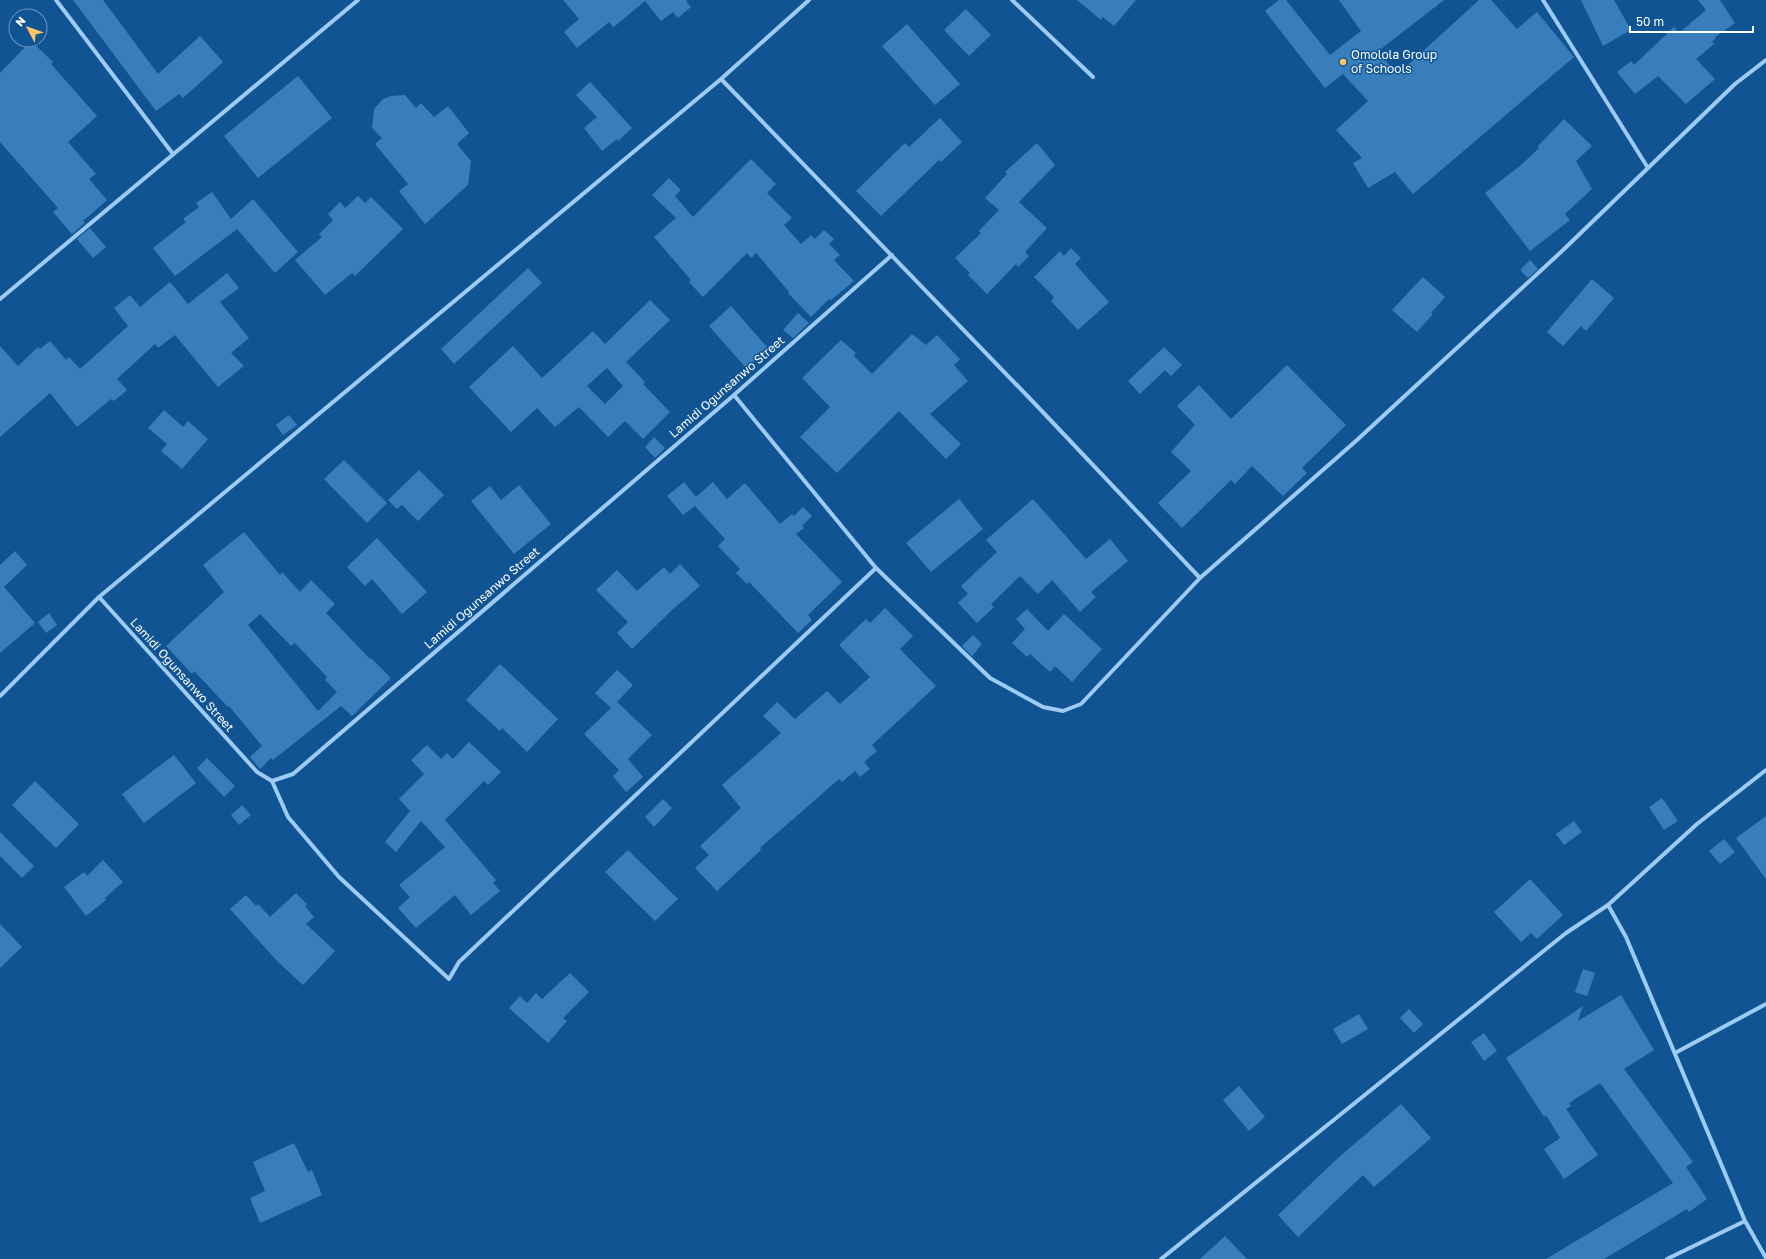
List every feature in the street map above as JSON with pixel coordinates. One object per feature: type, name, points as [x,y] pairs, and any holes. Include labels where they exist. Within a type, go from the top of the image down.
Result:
[{"type":"street","points":[[56,0],[173,154]]},
{"type":"street","points":[[0,299],[358,0]]},
{"type":"street","points":[[0,696],[99,597],[721,79],[809,0]]},
{"type":"street","points":[[1012,0],[1093,77]]},
{"type":"street","points":[[1543,0],[1648,168]]},
{"type":"street","points":[[734,395],[876,568],[990,678],[1043,707],[1063,711],[1081,704],[1200,578],[1363,435],[1561,252],[1735,84],[1766,60]]},
{"type":"street","points":[[721,79],[1200,578]]},
{"type":"street","name":"Lamidi Ogunsanwo Street","points":[[99,597],[257,772],[272,781],[293,774],[734,395],[892,256]]},
{"type":"street","points":[[272,781],[288,817],[339,877],[449,979],[459,962],[876,568]]},
{"type":"street","points":[[1161,1259],[1566,933],[1608,905],[1697,824],[1766,770]]},
{"type":"street","points":[[1608,905],[1626,937],[1676,1053],[1745,1221],[1766,1258]]},
{"type":"street","points":[[1676,1053],[1766,1004]]},
{"type":"street","points":[[1666,1259],[1745,1221]]},
{"type":"building","points":[[73,0],[103,0],[158,74],[200,36],[223,62],[183,98],[179,94],[156,111]]},
{"type":"building","points":[[563,0],[688,0],[686,1],[691,7],[678,18],[673,12],[661,21],[645,1],[615,26],[613,27],[609,22],[577,48],[564,32],[579,19]]},
{"type":"building","points":[[1077,0],[1136,0],[1114,26],[1103,17],[1101,20]]},
{"type":"building","points":[[1279,0],[1286,0],[1330,55],[1361,31],[1339,0],[1444,0],[1377,52],[1398,74],[1479,0],[1491,0],[1517,29],[1537,12],[1574,57],[1413,194],[1395,172],[1368,188],[1353,163],[1362,158],[1336,130],[1368,101],[1343,74],[1325,88],[1265,11]]},
{"type":"building","points":[[1581,0],[1614,0],[1631,30],[1603,46]]},
{"type":"building","points":[[1698,0],[1720,0],[1735,23],[1715,37],[1716,38],[1712,42],[1714,44],[1696,59],[1715,79],[1686,104],[1658,76],[1635,94],[1617,72],[1631,61],[1634,65],[1674,27],[1679,33],[1706,10]]},
{"type":"building","points":[[966,9],[991,35],[969,56],[944,30]]},
{"type":"building","points":[[907,24],[960,84],[935,105],[882,46]]},
{"type":"building","points":[[24,48],[38,48],[53,62],[51,64],[97,116],[68,142],[96,174],[89,179],[107,200],[83,221],[85,223],[72,234],[53,212],[58,208],[0,142],[0,73]]},
{"type":"building","points":[[298,76],[332,118],[258,178],[224,136]]},
{"type":"building","points":[[590,82],[632,128],[618,141],[617,139],[602,151],[584,128],[597,117],[576,95]]},
{"type":"building","points":[[405,95],[416,108],[421,103],[434,117],[448,106],[469,133],[457,144],[471,161],[468,185],[425,224],[399,191],[408,184],[375,144],[382,138],[372,128],[374,109],[383,99],[391,96]]},
{"type":"building","points":[[940,118],[962,142],[941,162],[939,160],[881,216],[856,191],[905,143],[909,147]]},
{"type":"building","points":[[1564,119],[1592,146],[1576,161],[1592,189],[1565,214],[1570,220],[1530,251],[1485,193],[1521,165],[1539,148],[1538,146]]},
{"type":"building","points":[[1037,143],[1055,165],[1019,202],[1047,228],[1025,252],[1029,256],[1018,267],[1016,264],[987,294],[968,275],[970,273],[955,258],[981,233],[979,231],[999,210],[985,198],[1007,174],[1005,172]]},
{"type":"building","points":[[751,159],[776,184],[767,193],[792,218],[784,225],[801,244],[811,235],[815,239],[824,230],[834,239],[829,244],[840,255],[834,260],[854,281],[831,300],[829,299],[811,317],[788,293],[789,292],[756,253],[751,258],[747,253],[703,297],[689,282],[691,280],[654,237],[676,218],[652,195],[669,178],[681,190],[675,196],[693,217]]},
{"type":"building","points":[[212,192],[231,219],[253,199],[298,252],[275,273],[237,229],[175,276],[153,248],[186,222],[183,219],[199,207],[196,203]]},
{"type":"building","points":[[358,196],[365,203],[371,197],[403,229],[355,276],[352,273],[325,295],[295,260],[322,237],[319,234],[333,220],[328,214],[340,202],[345,208]]},
{"type":"building","points":[[90,228],[106,247],[93,258],[77,239]]},
{"type":"building","points":[[1071,248],[1081,258],[1075,264],[1109,302],[1078,330],[1051,301],[1054,297],[1034,277],[1060,251],[1064,256]]},
{"type":"building","points":[[1530,260],[1538,269],[1528,278],[1520,270]]},
{"type":"building","points":[[528,268],[542,283],[454,364],[441,349]]},
{"type":"building","points":[[227,273],[239,288],[220,302],[249,338],[231,353],[244,366],[218,387],[175,335],[158,348],[155,344],[117,379],[127,390],[114,401],[111,399],[77,427],[50,393],[0,437],[0,346],[18,366],[38,347],[40,349],[50,341],[66,360],[69,357],[80,369],[128,326],[114,308],[130,295],[140,307],[170,282],[188,304]]},
{"type":"building","points":[[1423,277],[1445,297],[1431,313],[1433,314],[1417,332],[1392,310]]},
{"type":"building","points":[[1592,279],[1614,298],[1586,331],[1581,326],[1563,346],[1547,332]]},
{"type":"building","points":[[650,300],[670,320],[626,362],[645,382],[643,384],[670,412],[643,439],[625,421],[608,437],[579,407],[555,427],[537,408],[511,432],[469,387],[513,346],[542,378],[593,331],[605,344]],"holes":[[[607,368],[623,386],[605,404],[587,386]]]},
{"type":"building","points":[[731,306],[768,348],[746,368],[709,326]]},
{"type":"building","points":[[798,313],[809,323],[793,338],[783,330]]},
{"type":"building","points":[[912,334],[926,345],[937,335],[960,359],[954,365],[968,381],[930,414],[961,444],[946,459],[899,411],[837,473],[800,437],[830,407],[802,378],[841,340],[856,353],[854,356],[872,374]]},
{"type":"building","points":[[1164,347],[1182,365],[1171,376],[1165,370],[1140,394],[1128,381]]},
{"type":"building","points":[[1287,365],[1346,425],[1302,468],[1307,473],[1283,496],[1252,466],[1235,484],[1231,480],[1182,528],[1158,503],[1191,471],[1171,452],[1195,425],[1177,406],[1199,385],[1231,419]]},
{"type":"building","points":[[164,410],[183,427],[188,421],[208,439],[182,469],[161,451],[167,444],[148,428]]},
{"type":"building","points":[[289,415],[297,425],[283,435],[276,425]]},
{"type":"building","points":[[654,437],[665,448],[655,458],[645,447]]},
{"type":"building","points":[[344,460],[387,503],[367,523],[324,479]]},
{"type":"building","points":[[419,470],[444,495],[418,521],[402,505],[397,509],[388,500]]},
{"type":"building","points":[[684,482],[696,497],[713,482],[727,499],[745,483],[780,524],[792,514],[794,516],[803,507],[812,516],[802,526],[804,528],[796,534],[842,582],[808,615],[812,620],[798,633],[749,582],[747,584],[736,573],[740,569],[718,546],[725,539],[695,506],[683,515],[667,496]]},
{"type":"building","points":[[519,485],[551,524],[514,554],[471,501],[490,486],[501,500]]},
{"type":"building","points":[[959,499],[983,529],[931,572],[906,543]]},
{"type":"building","points":[[1033,499],[1086,559],[1110,539],[1128,561],[1091,592],[1096,597],[1080,612],[1052,580],[1038,594],[1020,576],[991,604],[994,607],[977,623],[958,603],[968,594],[961,586],[997,552],[986,540]]},
{"type":"building","points":[[244,532],[280,575],[282,572],[300,592],[311,580],[335,604],[326,613],[370,659],[371,658],[391,678],[352,716],[341,706],[273,760],[271,758],[260,769],[250,757],[262,746],[229,706],[228,707],[194,671],[192,674],[166,646],[224,592],[203,565]],"holes":[[[260,614],[291,646],[295,643],[327,677],[325,680],[337,692],[318,711],[248,625]]]},
{"type":"building","points":[[377,538],[427,592],[402,614],[372,579],[365,586],[347,567]]},
{"type":"building","points":[[15,551],[27,565],[4,587],[35,623],[0,653],[0,565]]},
{"type":"building","points":[[680,564],[700,586],[672,610],[632,649],[617,633],[628,622],[596,590],[617,570],[637,591],[664,567],[670,574]]},
{"type":"building","points":[[885,608],[913,636],[900,649],[936,686],[872,745],[877,751],[864,762],[870,769],[860,777],[855,771],[842,782],[839,779],[760,848],[761,850],[717,891],[695,868],[709,855],[700,846],[741,808],[722,785],[781,733],[763,716],[777,702],[795,719],[827,691],[840,704],[870,677],[839,645],[866,619],[870,623]]},
{"type":"building","points":[[1027,609],[1048,631],[1064,614],[1102,649],[1072,682],[1055,666],[1050,672],[1030,654],[1027,657],[1012,643],[1025,629],[1016,619]]},
{"type":"building","points":[[49,613],[57,625],[46,633],[38,622]]},
{"type":"building","points":[[973,635],[982,644],[972,656],[962,646]]},
{"type":"building","points":[[500,664],[558,719],[527,752],[502,728],[500,731],[466,700]]},
{"type":"building","points":[[617,670],[633,685],[617,702],[652,735],[628,759],[643,777],[626,792],[613,776],[619,770],[584,734],[611,708],[595,693]]},
{"type":"building","points":[[469,742],[501,772],[488,785],[484,781],[445,820],[496,880],[493,883],[500,891],[471,915],[455,895],[416,928],[398,908],[410,897],[399,885],[445,847],[421,821],[396,852],[385,842],[410,811],[399,799],[424,774],[411,760],[427,745],[441,759],[447,753],[453,759]]},
{"type":"building","points":[[174,755],[196,783],[144,823],[122,794]]},
{"type":"building","points":[[207,758],[235,786],[224,797],[197,768]]},
{"type":"building","points":[[35,781],[79,824],[56,848],[12,805]]},
{"type":"building","points":[[1662,798],[1678,821],[1664,830],[1649,807]]},
{"type":"building","points":[[663,799],[672,808],[654,827],[645,817]]},
{"type":"building","points":[[242,805],[251,815],[239,825],[231,815]]},
{"type":"building","points":[[1766,816],[1766,879],[1736,838]]},
{"type":"building","points":[[1574,821],[1582,832],[1564,845],[1556,834]]},
{"type":"building","points":[[0,832],[34,866],[22,878],[0,856]]},
{"type":"building","points":[[1724,839],[1735,852],[1720,864],[1709,851]]},
{"type":"building","points":[[628,850],[678,899],[655,921],[605,872]]},
{"type":"building","points":[[103,860],[123,882],[105,898],[106,900],[86,916],[64,887],[84,872],[87,876]]},
{"type":"building","points":[[1530,879],[1563,915],[1537,939],[1531,933],[1521,942],[1494,912]]},
{"type":"building","points":[[296,893],[307,904],[305,906],[314,917],[306,924],[335,951],[303,985],[277,961],[230,909],[246,895],[256,906],[258,904],[270,917]]},
{"type":"building","points":[[0,924],[22,947],[0,968]]},
{"type":"building","points":[[1583,969],[1595,973],[1587,996],[1575,992]]},
{"type":"building","points":[[570,973],[589,992],[563,1018],[567,1021],[548,1043],[509,1008],[520,996],[527,1003],[536,993],[542,999]]},
{"type":"building","points":[[1621,995],[1654,1050],[1624,1069],[1693,1162],[1686,1167],[1707,1199],[1689,1212],[1687,1209],[1604,1259],[1546,1259],[1673,1183],[1600,1083],[1569,1103],[1571,1106],[1566,1109],[1598,1155],[1564,1179],[1544,1149],[1560,1138],[1546,1115],[1544,1117],[1506,1058],[1583,1006],[1578,1021]]},
{"type":"building","points":[[1409,1009],[1423,1024],[1414,1033],[1400,1018]]},
{"type":"building","points":[[1359,1014],[1368,1029],[1342,1044],[1333,1029]]},
{"type":"building","points":[[1484,1033],[1497,1051],[1484,1061],[1471,1042]]},
{"type":"building","points":[[1239,1086],[1265,1117],[1249,1131],[1223,1100]]},
{"type":"building","points":[[1401,1104],[1431,1138],[1374,1187],[1363,1175],[1298,1237],[1278,1215],[1338,1158]]},
{"type":"building","points":[[294,1143],[308,1172],[312,1170],[322,1195],[260,1223],[250,1198],[265,1191],[253,1162]]},
{"type":"building","points":[[1225,1236],[1247,1259],[1200,1259]]},
{"type":"place","name":"Omolola Group of Schools","points":[[1343,62]]}]
